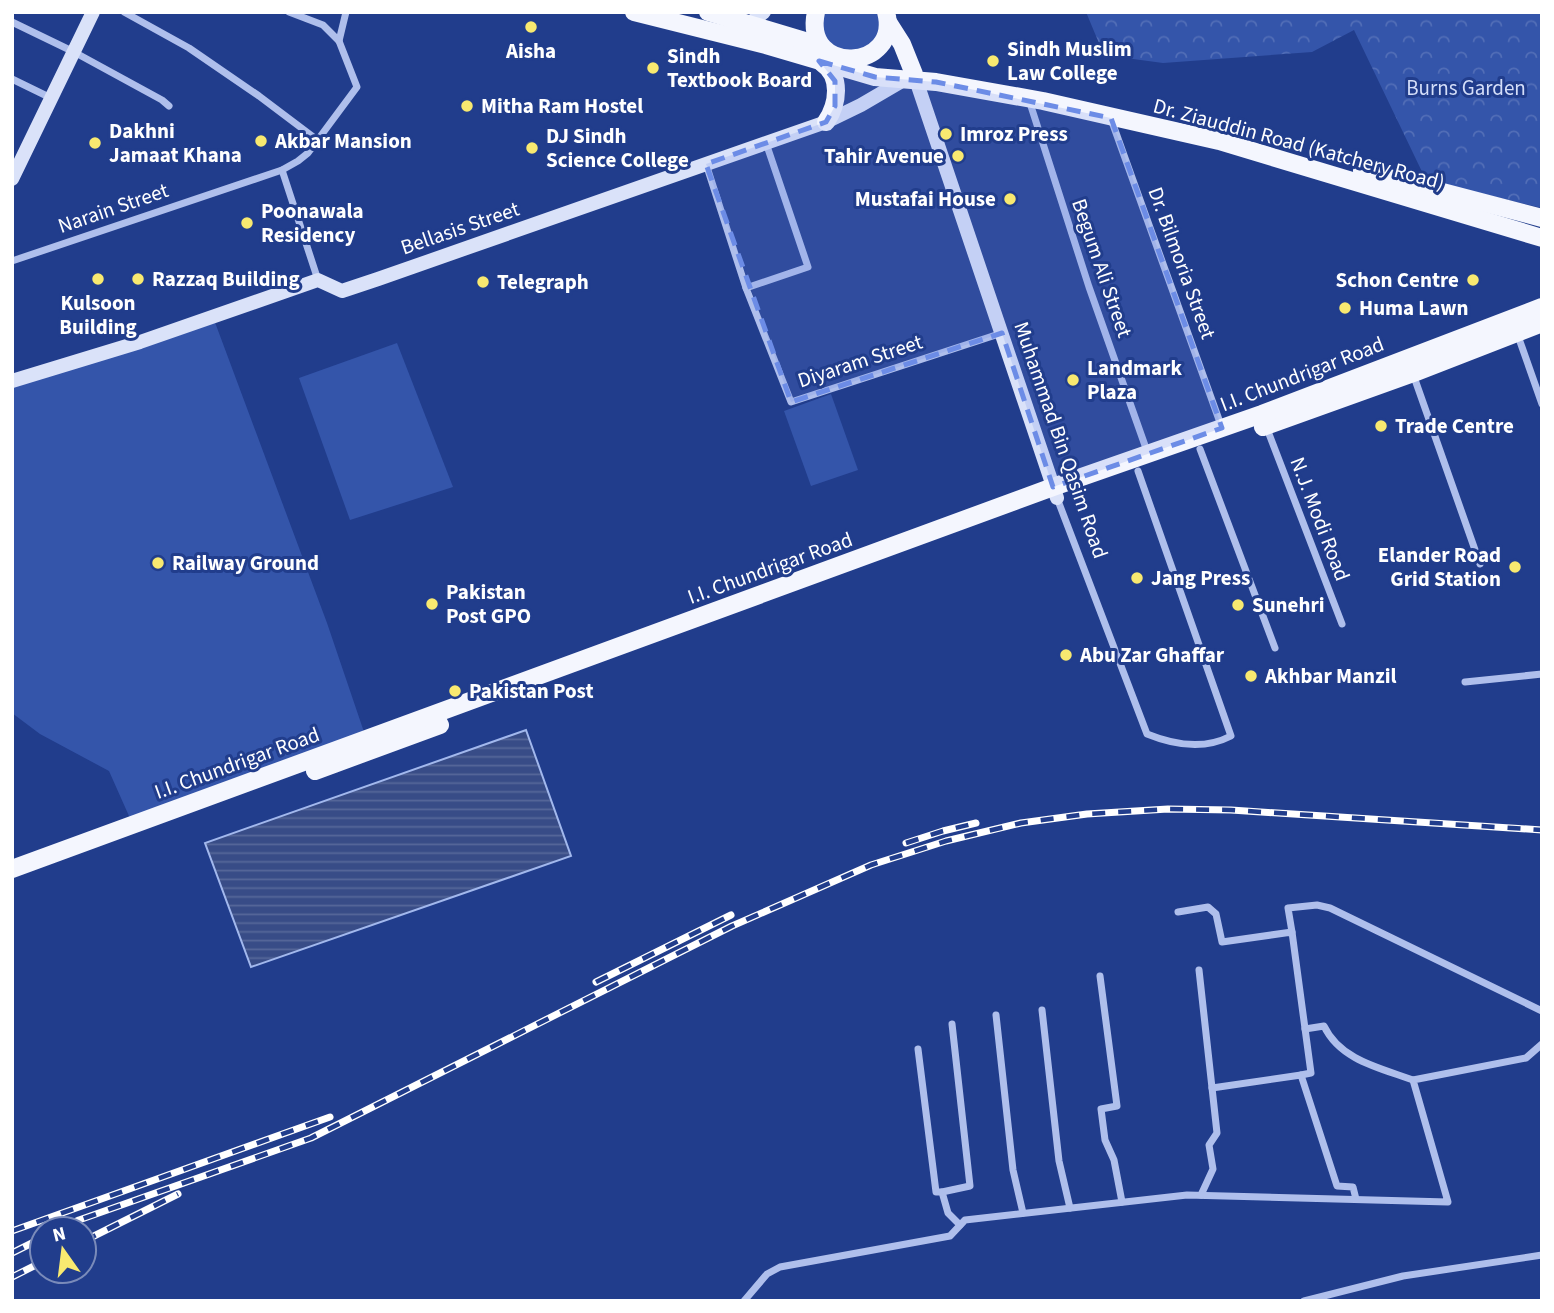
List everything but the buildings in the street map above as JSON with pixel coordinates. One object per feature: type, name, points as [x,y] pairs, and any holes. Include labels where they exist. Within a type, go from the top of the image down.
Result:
[{"type":"main road","name":"Dr. Ziauddin Road (Katchery Road)","points":[[634,12],[912,78],[1028,96],[1219,141],[1542,237]]},
{"type":"main road","name":"Dr. Ziauddin Road (Katchery Road)","points":[[708,12],[757,18],[812,43],[831,58]]},
{"type":"main road","points":[[816,12],[816,35],[831,58],[829,68],[835,81],[835,106],[827,122]]},
{"type":"main road","points":[[831,58],[865,56],[876,50],[884,40],[887,17]]},
{"type":"main road","points":[[887,17],[902,44],[912,78]]},
{"type":"main road","name":"Dr. Ziauddin Road (Katchery Road)","points":[[1110,114],[1223,134],[1542,218]]},
{"type":"main road","name":"I.I. Chundrigar Road","points":[[12,882],[1055,493],[1148,454],[1542,307]]},
{"type":"main road","name":"I.I. Chundrigar Road","points":[[12,869],[1055,493],[1138,471],[1266,426],[1542,323]]},
{"type":"street","points":[[12,180],[16,161],[52,98],[93,12]]},
{"type":"street","points":[[124,12],[189,48],[316,139]]},
{"type":"street","points":[[289,12],[324,25],[339,41]]},
{"type":"street","points":[[339,41],[346,12]]},
{"type":"street","points":[[12,22],[74,52],[169,106]]},
{"type":"street","name":"Narain Street","points":[[12,261],[282,170],[299,161],[308,153],[357,87],[339,41]]},
{"type":"street","name":"Bellasis Street","points":[[318,280],[342,291],[827,122],[912,78]]},
{"type":"street","name":"Muhammad Bin Qasim Road","points":[[912,78],[1055,493],[1147,734],[1178,745],[1217,743],[1231,736],[1138,471]]},
{"type":"street","points":[[12,79],[52,98]]},
{"type":"street","name":"Begum Ali Street","points":[[1028,96],[1089,287],[1148,454]]},
{"type":"street","name":"Dr. Bilmoria Street","points":[[1110,114],[1222,428]]},
{"type":"street","points":[[706,164],[746,288],[808,267],[766,143]]},
{"type":"street","points":[[12,381],[140,342],[318,280],[282,170]]},
{"type":"street","name":"Diyaram Street","points":[[746,288],[791,402],[1002,333]]},
{"type":"street","points":[[1517,332],[1542,404]]},
{"type":"street","points":[[1413,373],[1480,564]]},
{"type":"street","name":"N.J. Modi Road","points":[[1266,426],[1342,624]]},
{"type":"street","points":[[1200,449],[1275,648]]},
{"type":"street","points":[[1465,682],[1542,674]]},
{"type":"street","points":[[1212,1088],[1311,1073],[1288,908],[1317,905],[1330,908],[1542,1011]]},
{"type":"street","points":[[1178,912],[1209,907],[1216,914],[1223,942],[1292,932]]},
{"type":"street","points":[[1199,970],[1217,1133],[1209,1145],[1213,1169],[1201,1195]]},
{"type":"street","points":[[1100,976],[1117,1106],[1101,1109],[1105,1140],[1114,1160],[1122,1202]]},
{"type":"street","points":[[1042,1010],[1059,1161],[1070,1208]]},
{"type":"street","points":[[996,1015],[1013,1170],[1023,1213]]},
{"type":"street","points":[[918,1049],[936,1192],[970,1186],[952,1024]]},
{"type":"street","points":[[1305,1029],[1324,1026],[1330,1038],[1356,1059],[1413,1080],[1526,1058],[1542,1044]]},
{"type":"street","points":[[1301,1075],[1337,1186],[1353,1186],[1356,1199]]},
{"type":"street","points":[[744,1301],[767,1274],[780,1267],[950,1236],[965,1220],[1201,1195],[1448,1202],[1413,1080]]},
{"type":"street","points":[[943,1192],[948,1213],[960,1225]]},
{"type":"street","points":[[1304,1301],[1403,1276],[1542,1255]]},
{"type":"highlighted area","points":[[819,61],[875,77],[936,82],[1111,118],[1222,428],[1053,487],[1002,333],[791,402],[706,164],[826,122],[835,106],[835,81]]},
{"type":"green space","points":[[814,12],[886,12],[876,50],[831,53]]},
{"type":"green space","name":"Burns Garden","points":[[1086,12],[1542,12],[1542,208],[1426,180],[1354,30],[1312,52],[1163,63],[1126,58],[1107,52],[1101,48]]},
{"type":"green space","name":"Railway Ground","points":[[213,317],[327,623],[364,732],[133,825],[109,771],[40,734],[12,713],[12,381]]},
{"type":"green space","points":[[397,343],[453,487],[350,520],[299,378]]},
{"type":"green space","points":[[831,394],[858,470],[811,486],[784,411]]},
{"type":"shaded area","points":[[526,730],[571,856],[251,967],[205,843]]},
{"type":"railway","points":[[93,1215],[311,1138],[732,926],[871,865],[946,841],[1021,823],[1087,814],[1168,809],[1231,810],[1542,830]]},
{"type":"railway","points":[[906,843],[976,823]]},
{"type":"railway","points":[[596,982],[731,915]]},
{"type":"railway","points":[[12,1231],[330,1117]]},
{"type":"railway","points":[[98,1234],[178,1194]]},
{"type":"railway","points":[[12,1253],[28,1245]]},
{"type":"railway","points":[[12,1277],[28,1269]]},
{"type":"place","name":"Aisha","points":[[531,27]]},
{"type":"place","name":"Sindh Muslim Law College","points":[[993,61]]},
{"type":"place","name":"Sindh Textbook Board","points":[[653,68]]},
{"type":"place","name":"Mitha Ram Hostel","points":[[467,106]]},
{"type":"place","name":"Imroz Press","points":[[946,134]]},
{"type":"place","name":"Akbar Mansion","points":[[261,141]]},
{"type":"place","name":"Dakhni Jamaat Khana","points":[[95,143]]},
{"type":"place","name":"DJ Sindh Science College","points":[[532,148]]},
{"type":"place","name":"Tahir Avenue","points":[[958,156]]},
{"type":"place","name":"Mustafai House","points":[[1010,199]]},
{"type":"place","name":"Poonawala Residency","points":[[247,223]]},
{"type":"place","name":"Kulsoon Building","points":[[98,279]]},
{"type":"place","name":"Razzaq Building","points":[[138,279]]},
{"type":"place","name":"Schon Centre","points":[[1473,280]]},
{"type":"place","name":"Telegraph","points":[[483,282]]},
{"type":"place","name":"Huma Lawn","points":[[1345,308]]},
{"type":"place","name":"Landmark Plaza","points":[[1073,380]]},
{"type":"place","name":"Trade Centre","points":[[1381,426]]},
{"type":"place","name":"Railway Ground","points":[[158,563]]},
{"type":"place","name":"Elander Road Grid Station","points":[[1515,567]]},
{"type":"place","name":"Jang Press","points":[[1137,578]]},
{"type":"place","name":"Pakistan Post GPO","points":[[432,604]]},
{"type":"place","name":"Sunehri","points":[[1238,605]]},
{"type":"place","name":"Abu Zar Ghaffar","points":[[1066,655]]},
{"type":"place","name":"Akhbar Manzil","points":[[1251,676]]},
{"type":"place","name":"Pakistan Post","points":[[455,691]]}]
